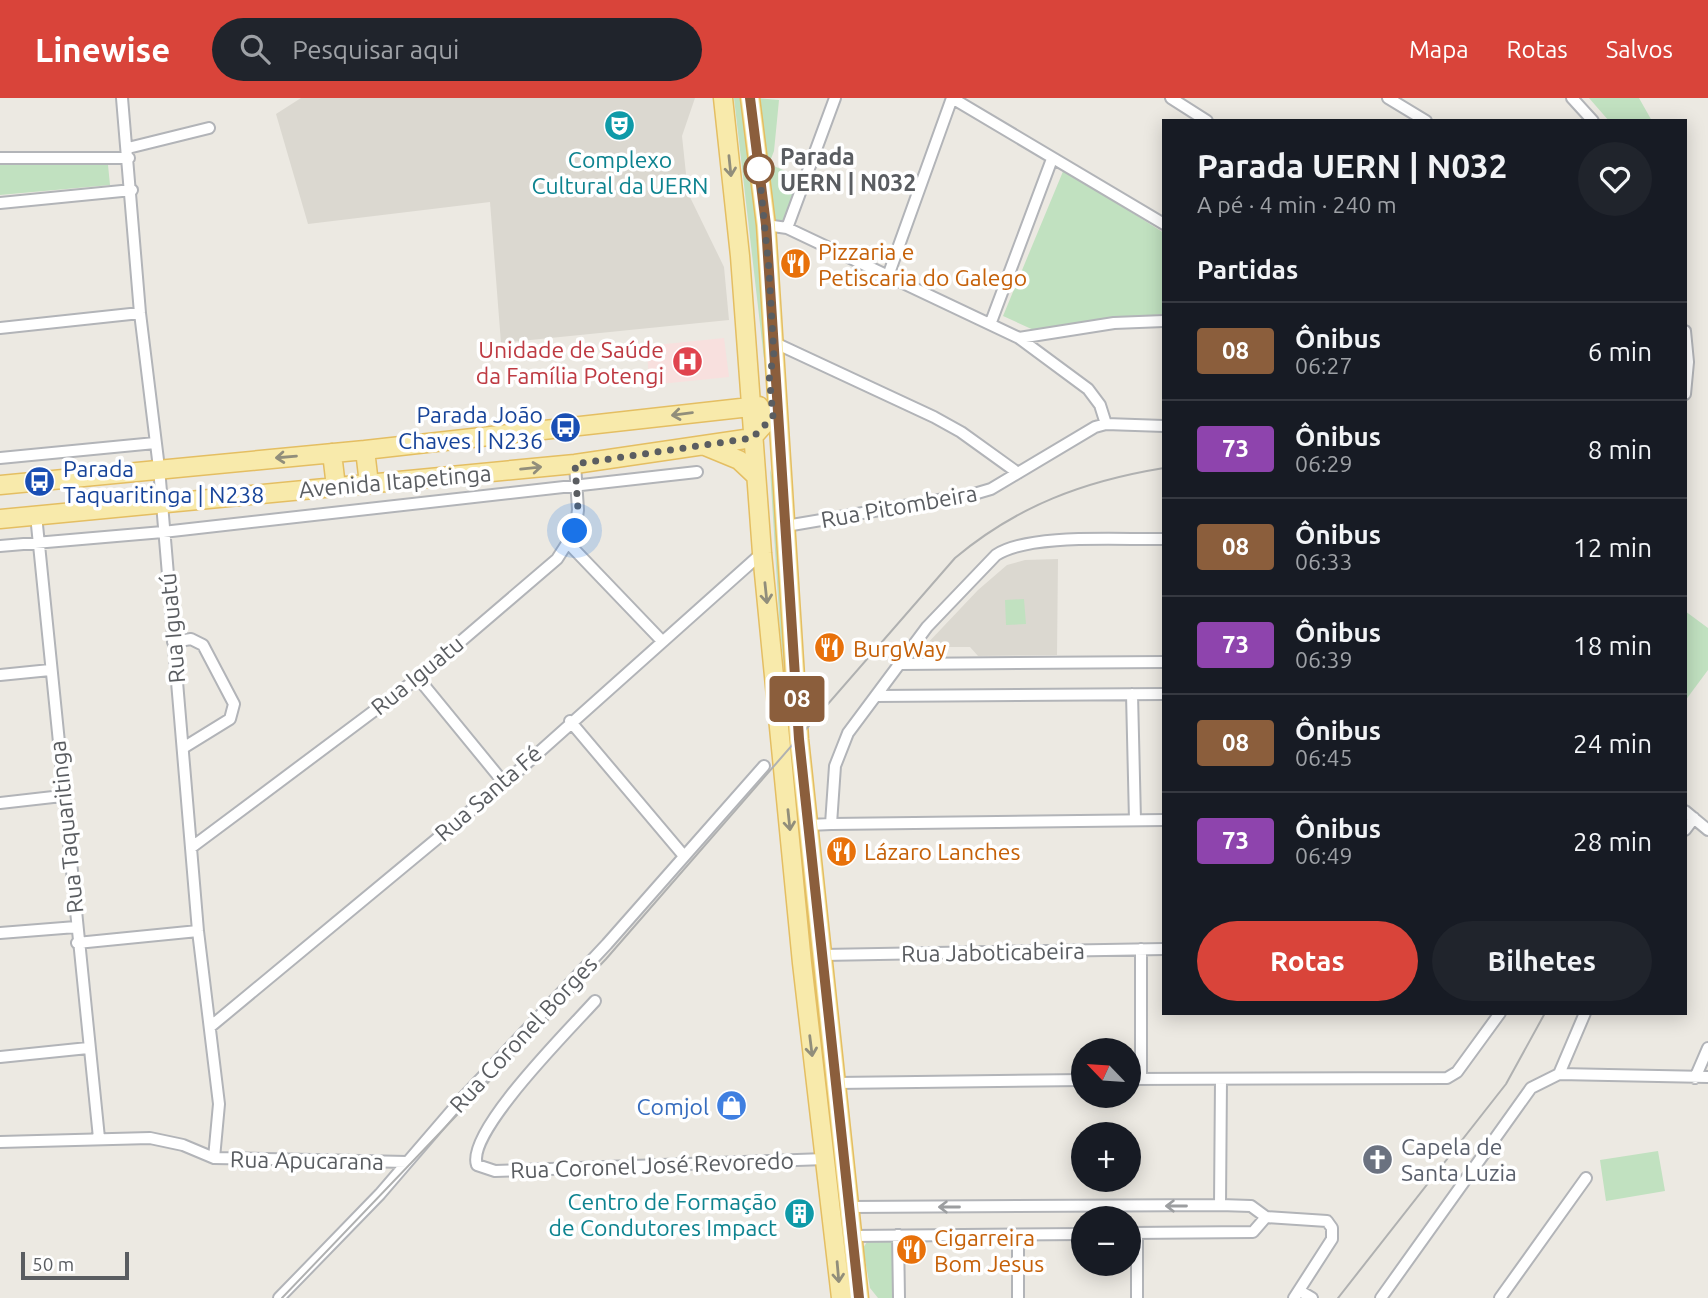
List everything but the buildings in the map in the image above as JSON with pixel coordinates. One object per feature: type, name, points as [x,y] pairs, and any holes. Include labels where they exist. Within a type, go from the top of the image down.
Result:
[{"type":"main road","points":[[723,98],[740,256],[762,553],[803,975],[841,1298]]},
{"type":"main road","points":[[750,98],[766,225],[775,414],[783,483],[799,739],[859,1298]]},
{"type":"main road","points":[[750,406],[758,406],[775,414]]},
{"type":"main road","name":"Avenida Itapetinga","points":[[0,485],[365,450],[750,406]]},
{"type":"main road","points":[[752,438],[775,414]]},
{"type":"main road","name":"Avenida Itapetinga","points":[[0,519],[575,464],[752,438]]},
{"type":"main road","points":[[698,444],[739,460],[756,476]]},
{"type":"main road","points":[[365,450],[369,484]]},
{"type":"main road","points":[[332,453],[335,487]]},
{"type":"street","name":"Rua Iguatú","points":[[122,98],[132,190],[140,313],[159,468],[198,931],[219,1104],[214,1158]]},
{"type":"street","points":[[888,276],[952,98],[1162,223]]},
{"type":"street","points":[[1171,98],[1204,119]]},
{"type":"street","points":[[1388,98],[1423,119]]},
{"type":"street","points":[[1572,98],[1591,119]]},
{"type":"street","points":[[787,228],[833,101]]},
{"type":"street","points":[[0,158],[128,153],[209,128]]},
{"type":"street","points":[[991,323],[1052,159]]},
{"type":"street","points":[[0,203],[132,190]]},
{"type":"street","points":[[766,225],[787,228],[1019,338],[1088,389],[1100,405],[1105,424]]},
{"type":"street","points":[[0,328],[140,313]]},
{"type":"street","points":[[1019,338],[1114,323],[1162,321]]},
{"type":"street","points":[[774,350],[934,417],[961,432],[1018,473]]},
{"type":"street","name":"Rua Pitombeira","points":[[786,526],[974,494],[1018,473],[1079,435],[1105,424],[1162,426]]},
{"type":"street","points":[[0,458],[155,443]]},
{"type":"street","points":[[575,464],[577,520],[569,544],[662,641]]},
{"type":"street","name":"Avenida Itapetinga","points":[[0,546],[163,532],[697,472]]},
{"type":"street","name":"Rua Taquaritinga","points":[[36,515],[62,796],[99,1138]]},
{"type":"street","points":[[831,824],[837,755],[848,733],[940,612],[985,564],[1008,547],[1037,542],[1162,540]]},
{"type":"street","name":"Rua Iguatu","points":[[192,847],[418,678],[557,559],[569,544]]},
{"type":"street","name":"Rua Santa Fé","points":[[209,1027],[504,783],[570,721],[762,553]]},
{"type":"street","points":[[173,642],[191,639],[203,645],[234,704],[230,719],[183,748]]},
{"type":"street","points":[[900,664],[1162,662]]},
{"type":"street","points":[[0,675],[50,670]]},
{"type":"street","points":[[418,678],[504,783]]},
{"type":"street","points":[[1132,694],[1135,820]]},
{"type":"street","points":[[876,696],[1162,694]]},
{"type":"street","points":[[570,721],[684,856]]},
{"type":"street","name":"Rua Coronel Borges","points":[[279,1298],[407,1162],[764,766]]},
{"type":"street","points":[[0,803],[62,796]]},
{"type":"street","points":[[1690,815],[1708,830]]},
{"type":"street","points":[[809,825],[1162,820]]},
{"type":"street","points":[[0,933],[76,927]]},
{"type":"street","points":[[78,943],[198,931]]},
{"type":"street","points":[[1137,1038],[1141,949]]},
{"type":"street","name":"Rua Jaboticabeira","points":[[823,955],[1162,949]]},
{"type":"street","name":"Rua Coronel José Revoredo","points":[[595,1001],[503,1104],[479,1142],[474,1158],[477,1166],[495,1171],[825,1159]]},
{"type":"street","points":[[1141,1079],[1447,1077],[1457,1072],[1499,1015]]},
{"type":"street","points":[[1559,1074],[1584,1015]]},
{"type":"street","points":[[0,1057],[88,1048]]},
{"type":"street","points":[[1695,1078],[1708,1048]]},
{"type":"street","points":[[1381,1298],[1531,1088],[1559,1074],[1708,1077]]},
{"type":"street","points":[[1220,1205],[1221,1079]]},
{"type":"street","points":[[836,1083],[1071,1080]]},
{"type":"street","name":"Rua Apucarana","points":[[0,1142],[99,1138],[166,1140],[214,1158],[407,1162]]},
{"type":"street","points":[[1500,1298],[1586,1178]]},
{"type":"street","points":[[849,1207],[1220,1205],[1251,1206],[1266,1217],[1324,1220],[1330,1223],[1332,1239],[1297,1294],[1312,1298]]},
{"type":"street","points":[[1141,1233],[1253,1233],[1266,1217]]},
{"type":"street","points":[[852,1236],[1071,1234]]},
{"type":"street","points":[[898,1235],[899,1298]]},
{"type":"street","points":[[1018,1235],[1018,1298]]},
{"type":"street","points":[[1136,1276],[1137,1298]]},
{"type":"shaded area","points":[[301,98],[695,98],[682,136],[688,193],[724,267],[729,320],[501,343],[490,202],[308,224],[276,114]]},
{"type":"shaded area","name":"Unidade de Saúde da Família Potengi","points":[[724,338],[729,377],[650,385],[646,346]]},
{"type":"shaded area","points":[[1058,559],[1057,655],[978,656],[970,647],[924,647],[978,590],[1007,565],[1025,560]]},
{"type":"green space","points":[[734,98],[745,98],[766,287],[764,359]]},
{"type":"green space","points":[[757,98],[779,100],[774,151],[769,164],[802,178],[785,225],[772,221]]},
{"type":"green space","points":[[1589,98],[1639,98],[1651,119],[1607,119]]},
{"type":"green space","points":[[0,164],[108,165],[110,185],[0,195]]},
{"type":"green space","points":[[1064,169],[1162,232],[1162,314],[1089,321],[1038,332],[1003,316]]},
{"type":"green space","points":[[770,469],[785,522],[789,713],[780,630]]},
{"type":"green space","points":[[1024,599],[1026,624],[1006,625],[1005,600]]},
{"type":"green space","points":[[1687,612],[1708,628],[1708,670],[1687,698]]},
{"type":"green space","points":[[1658,1151],[1665,1191],[1606,1201],[1600,1160]]},
{"type":"green space","points":[[867,1242],[893,1242],[894,1298],[878,1298],[870,1288],[863,1248]]},
{"type":"tram line","points":[[282,1298],[606,959],[955,558],[1003,524],[1053,498],[1106,480],[1162,468]]},
{"type":"tram line","points":[[1338,1298],[1506,1084],[1544,1015]]},
{"type":"bus line","name":"08","points":[[750,98],[766,225],[799,739],[859,1298]]},
{"type":"place","name":"Complexo Cultural da UERN","points":[[620,125]]},
{"type":"place","name":"Parada UERN | N032","points":[[759,169]]},
{"type":"place","name":"Pizzaria e Petiscaria do Galego","points":[[795,264]]},
{"type":"place","name":"Unidade de Saúde da Família Potengi","points":[[687,362]]},
{"type":"place","name":"Parada João Chaves | N236","points":[[566,427]]},
{"type":"place","name":"Parada Taquaritinga | N238","points":[[40,481]]},
{"type":"place","name":"BurgWay","points":[[830,648]]},
{"type":"place","name":"Lázaro Lanches","points":[[841,851]]},
{"type":"place","name":"Comjol","points":[[732,1106]]},
{"type":"place","name":"Capela de Santa Luzia","points":[[1378,1159]]},
{"type":"place","name":"Centro de Formação de Condutores Impact","points":[[800,1214]]},
{"type":"place","name":"Cigarreira Bom Jesus","points":[[911,1250]]},
{"type":"route","points":[[575,531],[578,510],[575,464],[752,438],[773,417],[769,374],[774,358],[766,225],[759,169]]}]
